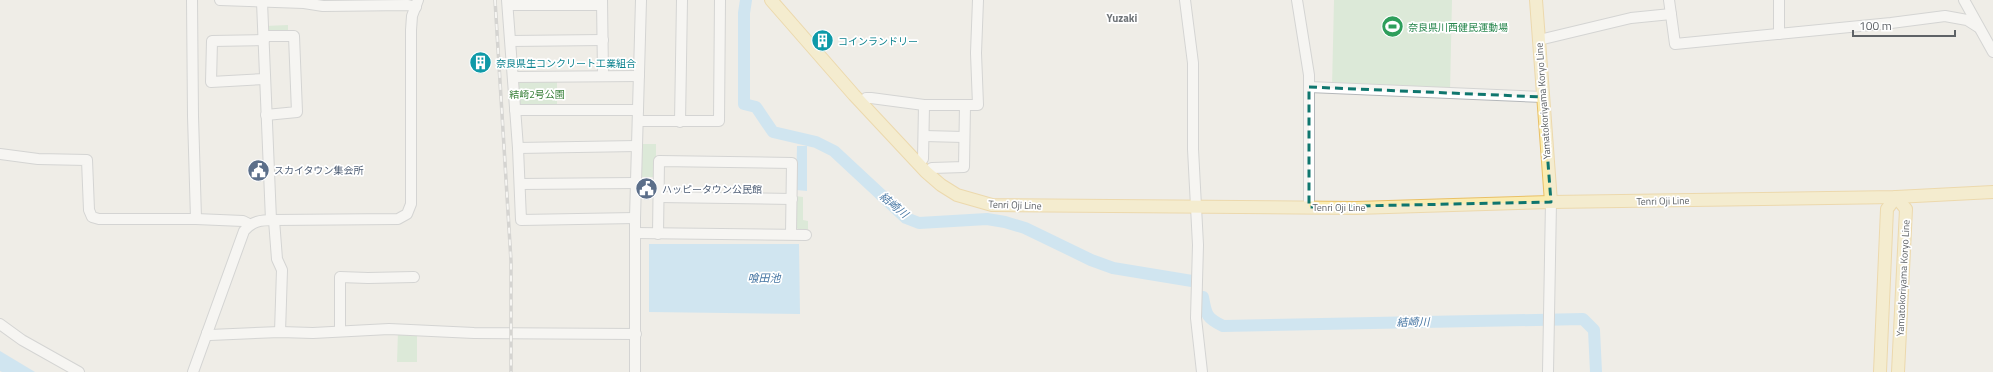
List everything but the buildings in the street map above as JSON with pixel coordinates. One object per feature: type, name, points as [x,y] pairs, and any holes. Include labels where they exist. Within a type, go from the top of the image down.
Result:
[{"type":"main road","name":"Tenri Oji Line","points":[[771,0],[861,102],[922,168],[954,193],[992,205],[1308,207],[1454,206],[1551,202],[1896,198],[1993,192]]},
{"type":"main road","name":"Yamatokoriyama Koryo Line","points":[[1536,0],[1551,202]]},
{"type":"main road","name":"Yamatokoriyama Koryo Line","points":[[1880,372],[1887,209],[1896,198],[1906,209],[1898,372]]},
{"type":"street","points":[[192,0],[196,219]]},
{"type":"street","points":[[193,372],[244,231],[249,224],[259,220],[398,219],[407,214],[411,204],[411,30],[412,16],[417,4],[323,6],[304,3],[220,0]]},
{"type":"street","points":[[635,372],[635,218],[641,0]]},
{"type":"street","points":[[680,122],[682,0]]},
{"type":"street","points":[[638,121],[719,121],[720,0]]},
{"type":"street","points":[[861,102],[866,98],[871,98],[924,105],[978,105],[976,52],[978,0]]},
{"type":"street","points":[[1185,0],[1192,63],[1198,245],[1196,318],[1202,372]]},
{"type":"street","points":[[1297,0],[1308,68],[1308,207]]},
{"type":"street","points":[[1669,0],[1675,44],[1891,23],[1945,16],[1967,20],[1978,27]]},
{"type":"street","points":[[1779,0],[1779,34]]},
{"type":"street","points":[[1964,0],[1993,52]]},
{"type":"street","points":[[262,2],[272,220],[277,259],[282,270],[280,332]]},
{"type":"street","points":[[603,75],[602,2],[508,3],[520,184],[520,220],[635,218]]},
{"type":"street","points":[[1538,40],[1631,18],[1671,14]]},
{"type":"street","points":[[265,79],[211,82],[212,41],[294,36],[296,112],[266,115]]},
{"type":"street","points":[[511,41],[603,40]]},
{"type":"street","points":[[513,77],[603,75],[639,76]]},
{"type":"street","points":[[1309,87],[1543,97]]},
{"type":"street","points":[[924,105],[922,168],[964,167],[965,106]]},
{"type":"street","points":[[515,110],[638,110]]},
{"type":"street","points":[[924,136],[964,137]]},
{"type":"street","points":[[518,148],[637,146]]},
{"type":"street","points":[[0,154],[38,159],[88,160],[89,210],[92,216],[100,219],[196,219],[242,221],[249,224]]},
{"type":"street","points":[[658,234],[659,160],[792,163],[791,234]]},
{"type":"street","points":[[520,184],[636,183]]},
{"type":"street","points":[[659,197],[792,199]]},
{"type":"street","points":[[1548,372],[1551,202]]},
{"type":"street","points":[[635,233],[806,235]]},
{"type":"street","points":[[340,331],[340,277],[368,278],[414,276]]},
{"type":"street","points":[[0,324],[22,340],[79,372]]},
{"type":"street","points":[[207,333],[210,335],[280,332],[313,333],[389,329],[474,334],[636,334]]},
{"type":"highlighted area","points":[[1309,87],[1543,97],[1551,202],[1309,207]]},
{"type":"green space","name":"奈良県川西健民運動場","points":[[1334,0],[1452,0],[1450,92],[1332,87]]},
{"type":"green space","points":[[288,25],[288,34],[270,34],[265,26]]},
{"type":"green space","name":"結崎2号公園","points":[[518,80],[557,80],[557,107],[523,108],[519,105]]},
{"type":"green space","points":[[642,144],[656,144],[656,177],[641,177]]},
{"type":"green space","points":[[795,196],[803,197],[803,220],[808,221],[808,233],[801,232],[796,227]]},
{"type":"green space","points":[[398,331],[417,332],[417,362],[397,362]]},
{"type":"water","points":[[797,146],[807,146],[807,191],[796,190]]},
{"type":"water","name":"喰田池","points":[[649,244],[799,244],[800,314],[649,312]]},
{"type":"water","points":[[0,351],[35,372],[0,371]]},
{"type":"waterway","name":"結崎川","points":[[746,0],[744,13],[744,104],[756,107],[773,132],[816,142],[834,151],[906,218],[919,223],[987,219],[1005,222],[1025,228],[1091,260],[1113,268],[1192,281]]},
{"type":"waterway","name":"結崎川","points":[[1203,297],[1206,312],[1210,318],[1223,326],[1583,319],[1594,330],[1596,372]]},
{"type":"railway","points":[[495,0],[511,261],[511,372]]},
{"type":"place","name":"奈良県川西健民運動場","points":[[1392,27]]},
{"type":"place","name":"コインランドリー","points":[[823,41]]},
{"type":"place","name":"奈良県生コンクリート工業組合","points":[[480,63]]},
{"type":"place","name":"スカイタウン集会所","points":[[258,170]]},
{"type":"place","name":"ハッピータウン公民館","points":[[647,189]]},
{"type":"district","name":"Yuzaki","points":[[1122,18]]}]
